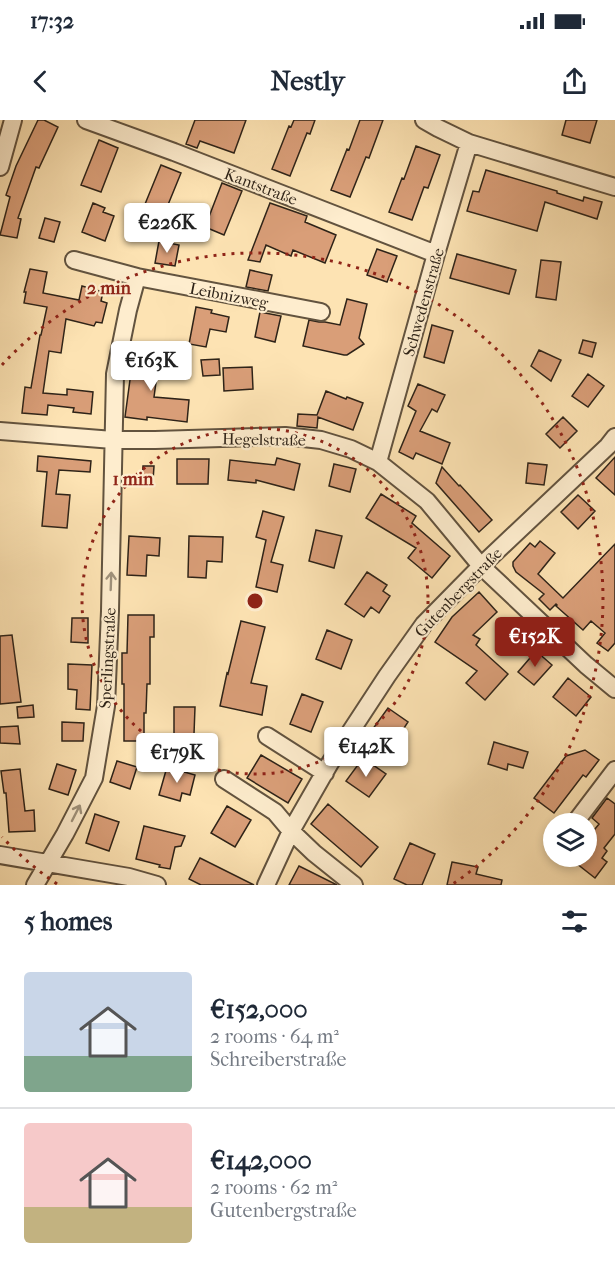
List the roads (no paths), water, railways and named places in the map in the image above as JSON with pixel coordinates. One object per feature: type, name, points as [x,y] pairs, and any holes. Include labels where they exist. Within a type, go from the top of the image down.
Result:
[{"type":"street","points":[[0,167],[13,120]]},
{"type":"street","name":"Kantstraße","points":[[86,120],[436,254]]},
{"type":"street","points":[[424,120],[469,143],[615,186]]},
{"type":"street","name":"Schwedenstraße","points":[[378,462],[469,143]]},
{"type":"street","name":"Leibnizweg","points":[[74,260],[137,277],[321,312]]},
{"type":"street","points":[[113,440],[115,374],[137,277]]},
{"type":"street","name":"Hegelstraße","points":[[0,431],[113,440],[285,436],[321,440],[351,449],[378,462],[428,501],[481,566],[586,665],[615,689]]},
{"type":"street","name":"Gutenbergstraße","points":[[266,885],[291,831],[325,772],[387,676],[424,624],[481,566],[608,446],[615,436]]},
{"type":"street","name":"Sperlingstraße","points":[[35,885],[94,778],[106,706],[113,513],[113,440]]},
{"type":"street","points":[[267,736],[325,772]]},
{"type":"street","points":[[582,813],[615,770]]},
{"type":"street","points":[[224,779],[275,812],[314,853],[354,885]]},
{"type":"street","points":[[0,855],[129,877],[157,885]]}]
